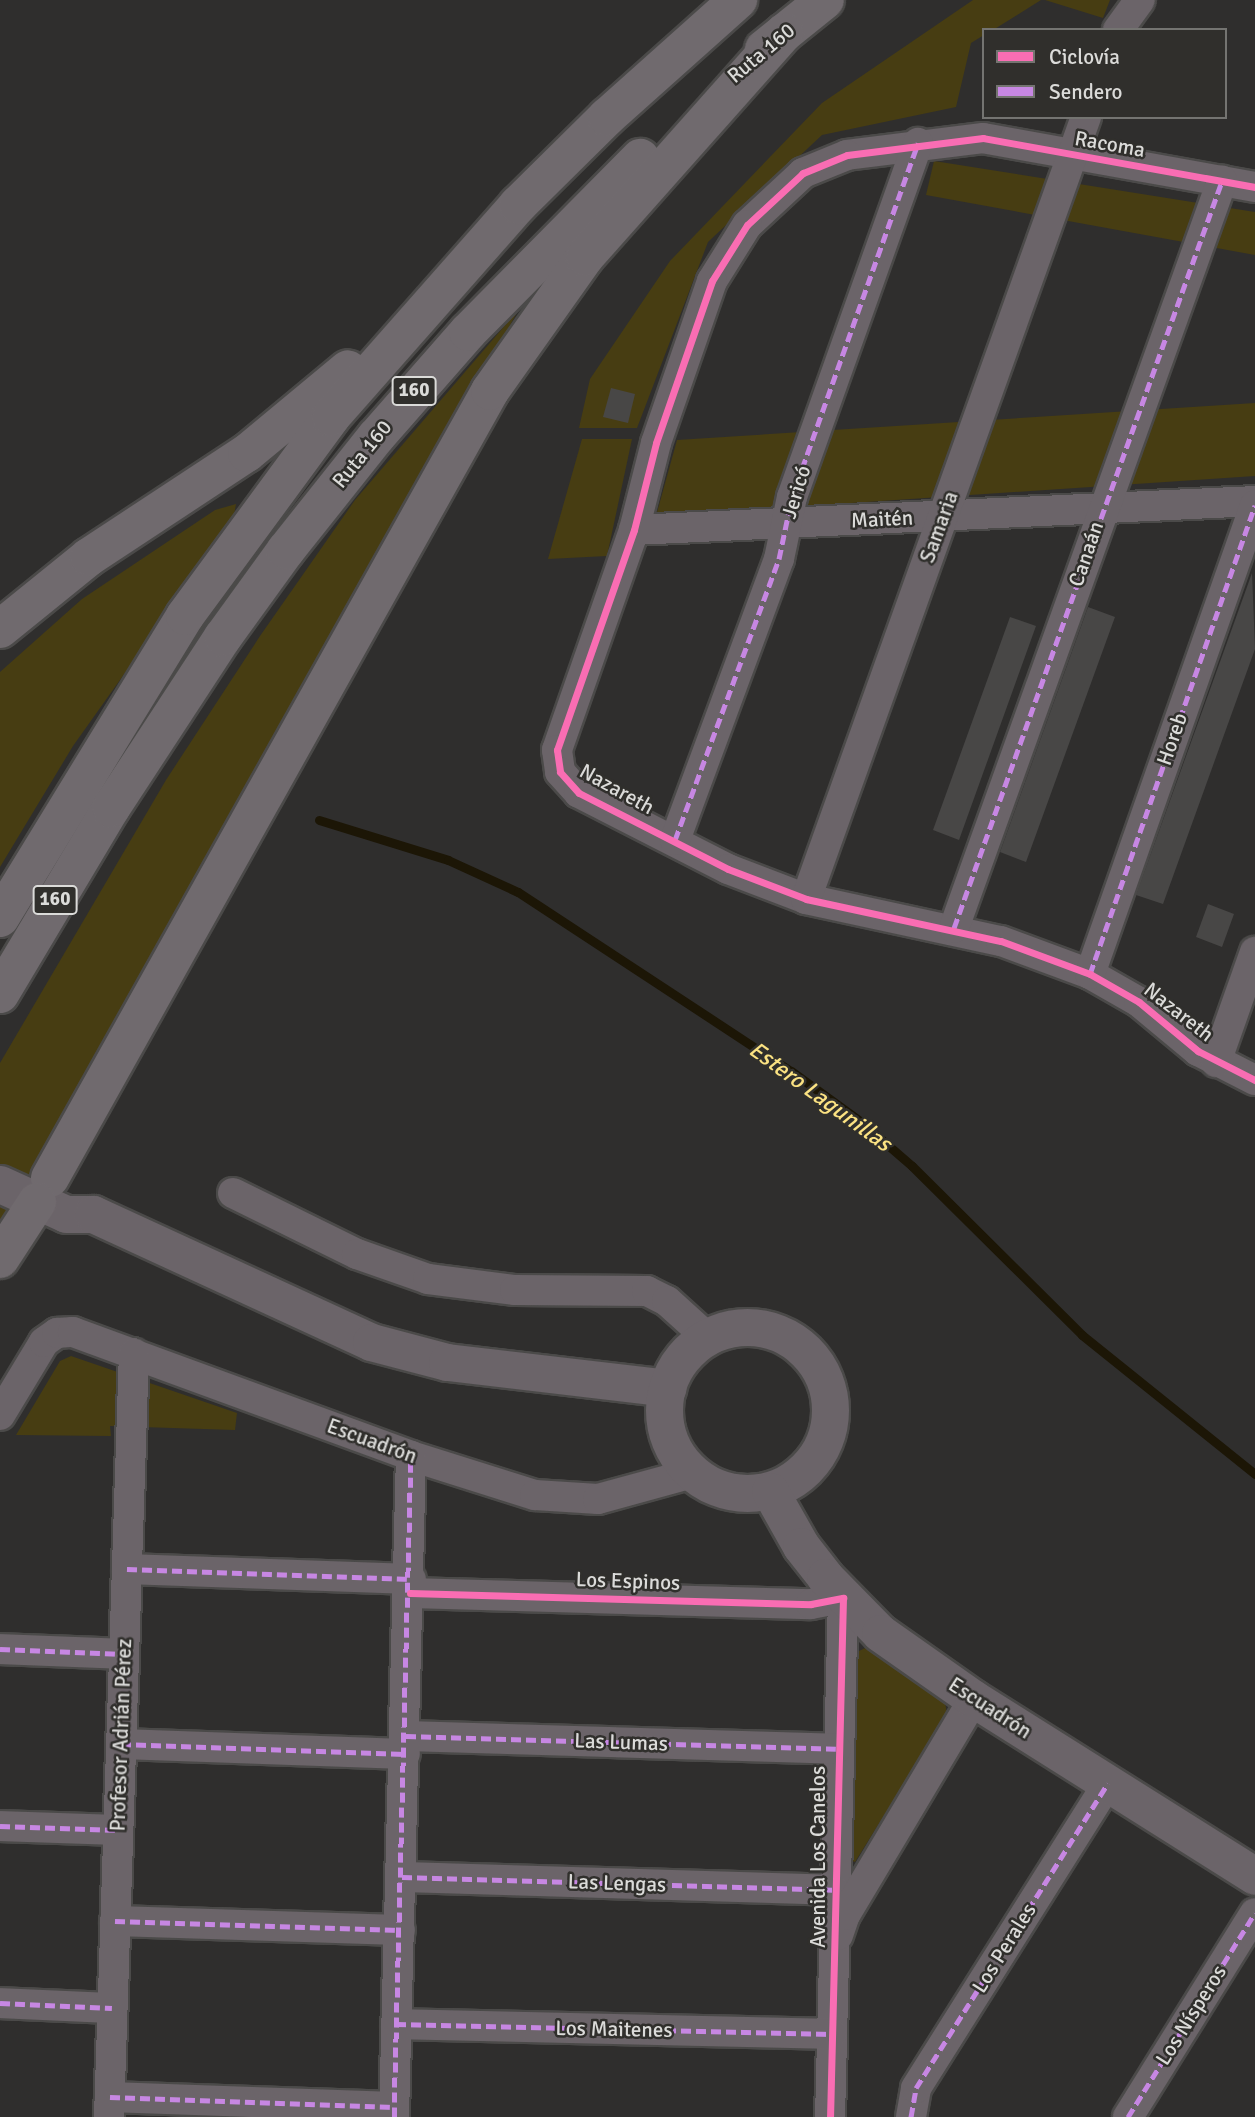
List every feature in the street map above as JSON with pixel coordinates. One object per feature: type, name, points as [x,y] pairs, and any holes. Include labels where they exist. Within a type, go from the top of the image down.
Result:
[{"type":"highway","name":"160","points":[[0,918],[144,681],[229,554],[331,417],[454,275],[607,117],[738,0]]},
{"type":"highway","name":"Ruta 160","points":[[0,994],[111,808],[223,637],[367,447],[563,231],[658,141],[825,0]]},
{"type":"highway","points":[[0,1259],[44,1190],[490,391],[593,248],[784,33]]},
{"type":"highway","points":[[0,629],[89,556],[247,453],[454,275]]},
{"type":"street","points":[[1119,28],[1140,0]]},
{"type":"street","name":"Samaria","points":[[806,899],[1085,119]]},
{"type":"street","name":"Racoma","points":[[918,143],[983,138],[1255,187]]},
{"type":"street","name":"Jericó","points":[[675,840],[779,559],[786,523],[918,143]]},
{"type":"street","name":"Nazareth","points":[[918,143],[847,155],[803,173],[733,242],[706,296],[656,443],[634,530],[560,738],[557,761],[564,780],[579,793],[750,879],[806,899],[954,928],[1090,974],[1139,1002],[1216,1062],[1255,1080]]},
{"type":"street","name":"Canaán","points":[[954,928],[1102,508],[1222,181]]},
{"type":"street","name":"Maitén","points":[[634,530],[1255,503]]},
{"type":"street","name":"Horeb","points":[[1090,974],[1255,503]]},
{"type":"street","points":[[1216,1062],[1255,952]]},
{"type":"street","points":[[0,1160],[44,1190]]},
{"type":"street","points":[[0,1184],[76,1191],[93,1214],[331,1326],[401,1351],[483,1368],[667,1388]]},
{"type":"street","points":[[233,1193],[357,1254],[429,1279],[515,1290],[647,1291],[667,1301],[708,1338]]},
{"type":"street","points":[[746,1327],[785,1336],[806,1352],[827,1386],[830,1412],[820,1450],[804,1471],[770,1490],[729,1492],[693,1473],[668,1434],[667,1388],[679,1364],[708,1338],[746,1327]]},
{"type":"street","name":"Escuadrón","points":[[0,1415],[39,1348],[57,1333],[73,1332],[411,1456],[536,1495],[578,1500],[627,1494],[693,1473]]},
{"type":"street","name":"Profesor Adrián Pérez","points":[[109,2107],[134,1353]]},
{"type":"street","points":[[109,2107],[394,2112],[411,1586],[411,1456]]},
{"type":"street","name":"Escuadrón","points":[[770,1490],[801,1546],[843,1598],[880,1633],[974,1699],[1255,1876]]},
{"type":"street","points":[[127,1569],[411,1586]]},
{"type":"street","name":"Los Espinos","points":[[411,1586],[811,1604],[843,1598]]},
{"type":"street","name":"Avenida Los Canelos","points":[[830,2117],[835,1953],[832,1890],[843,1598]]},
{"type":"street","points":[[0,1649],[124,1654]]},
{"type":"street","name":"Avenida Los Canelos","points":[[835,1953],[845,1915],[974,1699]]},
{"type":"street","points":[[121,1744],[405,1745]]},
{"type":"street","name":"Las Lumas","points":[[405,1745],[836,1749]]},
{"type":"street","name":"Los Perales","points":[[911,2117],[916,2088],[1108,1783]]},
{"type":"street","points":[[0,1826],[118,1830]]},
{"type":"street","name":"Las Lengas","points":[[401,1877],[832,1890]]},
{"type":"street","name":"Los Nísperos","points":[[1128,2117],[1255,1913]]},
{"type":"street","points":[[115,1921],[400,1930]]},
{"type":"street","points":[[0,2003],[112,2008]]},
{"type":"street","name":"Los Maitenes","points":[[396,2024],[832,2034]]},
{"type":"shaded area","points":[[973,0],[1041,0],[996,28],[982,28],[982,36],[971,43],[956,107],[822,135],[708,242],[637,428],[579,428],[590,379],[670,261],[822,103]]},
{"type":"shaded area","points":[[1045,0],[1110,0],[1103,18]]},
{"type":"shaded area","points":[[934,161],[1255,212],[1255,255],[926,195]]},
{"type":"shaded area","points":[[519,309],[85,1091],[0,1225],[0,1063],[166,780],[260,636],[355,500]]},
{"type":"shaded area","points":[[1255,403],[1255,476],[656,516],[677,440]]},
{"type":"shaded area","points":[[582,439],[632,439],[607,556],[548,559]]},
{"type":"shaded area","points":[[236,504],[233,521],[73,746],[0,867],[0,672],[82,599],[215,510]]},
{"type":"shaded area","points":[[71,1356],[237,1413],[235,1430],[110,1426],[111,1436],[16,1435],[60,1361]]},
{"type":"shaded area","points":[[865,1648],[874,1649],[944,1694],[947,1715],[855,1862],[850,1860],[855,1653]]},
{"type":"building","points":[[611,388],[635,394],[628,423],[603,417]]},
{"type":"building","points":[[1252,573],[1255,649],[1163,904],[1136,895]]},
{"type":"building","points":[[1088,607],[1115,617],[1026,862],[1000,852]]},
{"type":"building","points":[[1010,617],[1036,626],[959,840],[933,830]]},
{"type":"building","points":[[1208,904],[1234,914],[1222,947],[1196,937]]},
{"type":"waterway","name":"Estero Lagunillas","points":[[319,820],[448,860],[518,892],[791,1071],[860,1121],[912,1166],[1082,1335],[1255,1474]]},
{"type":"marked path","points":[[675,840],[779,559],[792,497],[918,143]]},
{"type":"marked path","points":[[954,928],[1222,181]]},
{"type":"marked path","points":[[1090,974],[1255,505]]},
{"type":"marked path","points":[[394,2117],[411,1456]]},
{"type":"marked path","points":[[127,1569],[411,1579]]},
{"type":"marked path","points":[[0,1649],[124,1654]]},
{"type":"marked path","points":[[406,1736],[836,1749]]},
{"type":"marked path","points":[[121,1744],[405,1754]]},
{"type":"marked path","points":[[911,2117],[916,2088],[1108,1783]]},
{"type":"marked path","points":[[0,1826],[118,1830]]},
{"type":"marked path","points":[[402,1877],[833,1890]]},
{"type":"marked path","points":[[1128,2117],[1255,1913]]},
{"type":"marked path","points":[[115,1921],[400,1930]]},
{"type":"marked path","points":[[0,2003],[112,2008]]},
{"type":"marked path","points":[[396,2024],[832,2034]]},
{"type":"marked path","points":[[110,2097],[394,2107]]},
{"type":"cycle path","points":[[1255,187],[983,138],[847,155],[803,173],[747,225],[712,281],[656,443],[634,530],[557,750],[560,772],[579,793],[728,869],[806,899],[1001,941],[1090,974],[1139,1002],[1198,1051],[1255,1080]]},
{"type":"cycle path","points":[[410,1593],[811,1604],[843,1598],[830,2117]]}]
